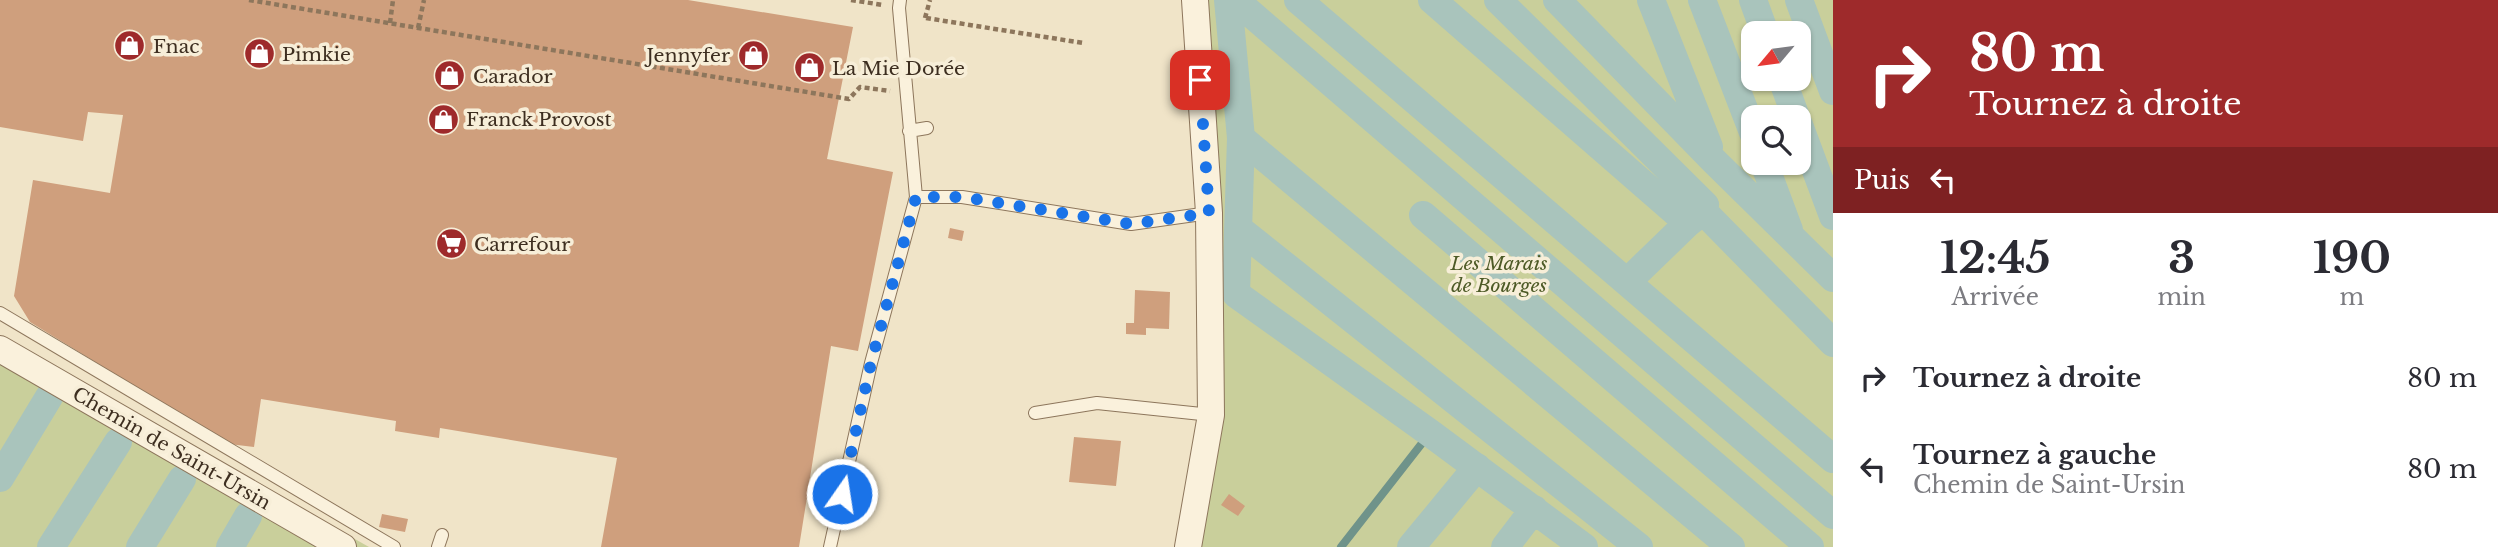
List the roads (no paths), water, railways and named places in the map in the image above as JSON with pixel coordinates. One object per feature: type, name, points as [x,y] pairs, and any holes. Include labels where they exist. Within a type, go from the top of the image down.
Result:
[{"type":"street","points":[[1188,547],[1211,415],[1209,213],[1195,0]]},
{"type":"street","name":"Chemin de Saint-Ursin","points":[[0,349],[343,547]]},
{"type":"lane","points":[[830,547],[871,363],[916,197],[900,0]]},
{"type":"lane","points":[[909,131],[927,128]]},
{"type":"lane","points":[[916,197],[962,197],[1131,224],[1209,213]]},
{"type":"lane","points":[[0,313],[394,547]]},
{"type":"lane","points":[[1035,413],[1097,403],[1211,415]]},
{"type":"waterway","points":[[1228,0],[1241,138],[1236,294],[1584,547]]},
{"type":"waterway","points":[[1235,0],[1833,515]]},
{"type":"waterway","points":[[1298,0],[1833,459]]},
{"type":"waterway","points":[[1432,0],[1688,223],[1703,211],[1705,205],[1498,0]]},
{"type":"waterway","points":[[1557,0],[1833,278]]},
{"type":"waterway","points":[[1651,0],[1709,147]]},
{"type":"waterway","points":[[1702,0],[1742,105]]},
{"type":"waterway","points":[[1753,0],[1761,21]]},
{"type":"waterway","points":[[1799,0],[1833,91]]},
{"type":"waterway","points":[[1786,91],[1792,105]]},
{"type":"waterway","points":[[1241,138],[1731,547]]},
{"type":"waterway","points":[[1811,157],[1833,216]]},
{"type":"waterway","points":[[1768,175],[1789,230]]},
{"type":"waterway","points":[[1703,211],[1833,343]]},
{"type":"waterway","points":[[1423,215],[1810,547]]},
{"type":"waterway","points":[[1627,282],[1688,223]]},
{"type":"waterway","points":[[1239,229],[1639,547]]},
{"type":"waterway","points":[[0,478],[49,397]]},
{"type":"waterway","points":[[1341,547],[1430,433]]},
{"type":"waterway","points":[[51,547],[118,442]]},
{"type":"waterway","points":[[1411,547],[1477,467]]},
{"type":"waterway","points":[[140,547],[182,479]]},
{"type":"waterway","points":[[1505,547],[1534,509]]},
{"type":"waterway","points":[[230,547],[248,516]]},
{"type":"place","name":"Fnac","points":[[130,46]]},
{"type":"place","name":"Pimkie","points":[[259,54]]},
{"type":"place","name":"Jennyfer","points":[[753,55]]},
{"type":"place","name":"La Mie Dorée","points":[[809,68]]},
{"type":"place","name":"Carador","points":[[450,76]]},
{"type":"place","name":"Franck Provost","points":[[443,119]]},
{"type":"place","name":"Carrefour","points":[[451,244]]},
{"type":"park label","name":"Les Marais de Bourges","points":[[1499,274]]}]
